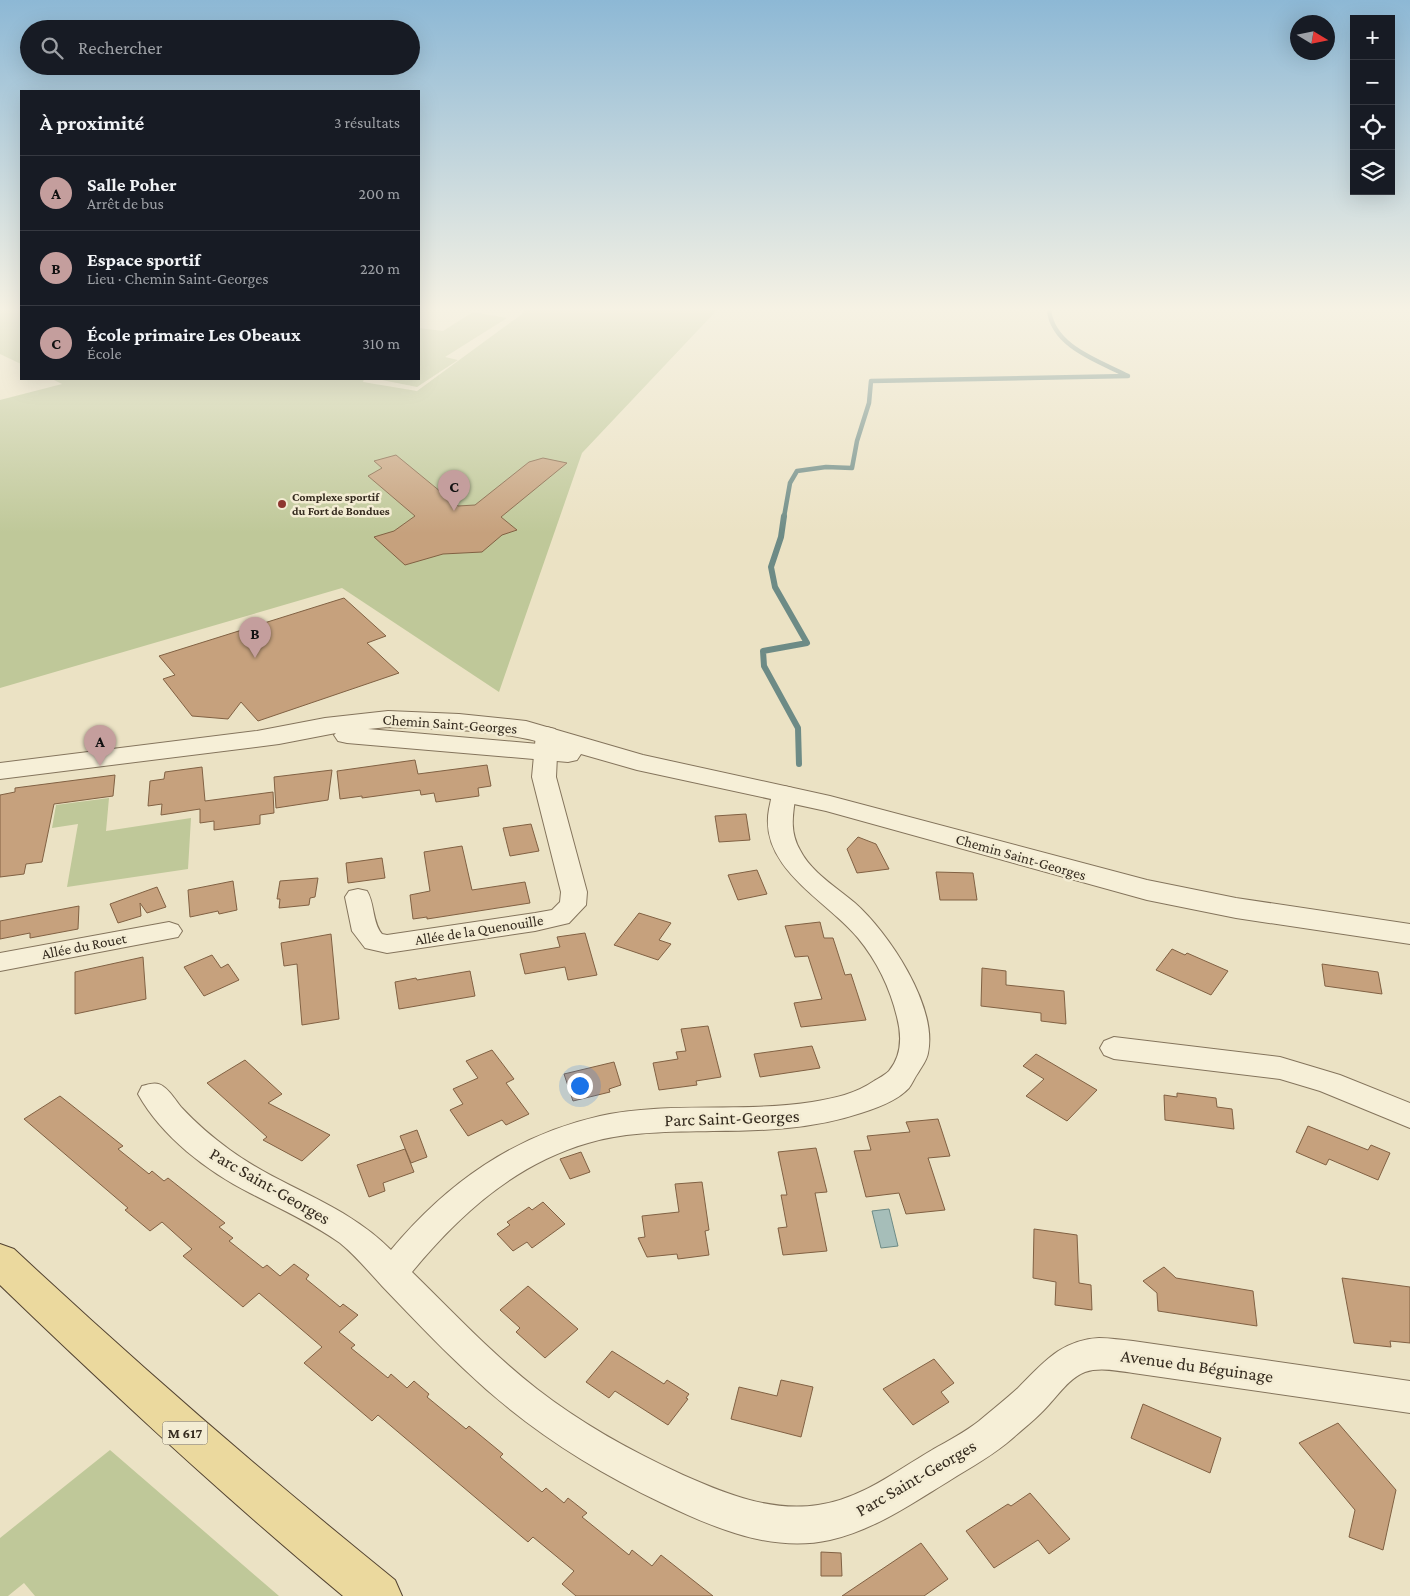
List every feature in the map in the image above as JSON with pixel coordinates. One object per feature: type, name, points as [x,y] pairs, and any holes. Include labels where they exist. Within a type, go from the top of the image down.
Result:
[{"type":"main road","name":"M 617","points":[[0,1260],[120,1374],[226,1469],[378,1596]]},
{"type":"street","name":"Chemin Saint-Georges","points":[[0,771],[260,738],[326,733],[545,743],[784,793],[1147,890],[1236,908],[1410,934]]},
{"type":"street","name":"Allée de la Quenouille","points":[[358,897],[365,931],[374,942],[386,944],[560,917],[573,905],[574,892],[544,777],[545,743]]},
{"type":"street","name":"Parc Saint-Georges","points":[[392,1273],[440,1217],[473,1188],[541,1149],[568,1137],[612,1126],[650,1121],[782,1118],[810,1115],[859,1102],[897,1083],[908,1069],[913,1054],[912,1016],[905,996],[885,956],[871,936],[847,910],[810,880],[790,855],[780,826],[784,793]]},
{"type":"street","name":"Allée du Rouet","points":[[0,962],[169,931]]},
{"type":"street","points":[[1114,1048],[1280,1068],[1325,1080],[1410,1116]]},
{"type":"street","name":"Parc Saint-Georges","points":[[153,1094],[186,1133],[206,1150],[233,1168],[342,1229],[371,1251],[510,1389],[565,1432],[638,1474],[703,1503],[748,1520],[790,1526],[811,1525],[849,1517],[868,1509],[990,1434],[1008,1420]]},
{"type":"street","name":"Avenue du Béguinage","points":[[1008,1420],[1057,1371],[1076,1358],[1099,1354],[1134,1357],[1410,1397]]},
{"type":"green space","name":"Complexe sportif du Fort de Bondues","points":[[60,384],[378,384],[417,391],[426,384],[647,384],[582,453],[499,692],[342,588],[0,688],[0,400]]},
{"type":"green space","points":[[404,384],[421,384],[417,387]]},
{"type":"green space","points":[[109,798],[106,831],[191,818],[188,869],[67,887],[78,824],[52,828],[56,805]]},
{"type":"green space","points":[[110,1450],[279,1596],[35,1596],[24,1583],[8,1596],[0,1596],[0,1538]]},
{"type":"water","points":[[889,1209],[898,1246],[881,1248],[872,1211]]},
{"type":"building","points":[[396,455],[458,506],[475,505],[529,462],[543,458],[567,463],[501,517],[517,530],[502,535],[482,552],[443,554],[405,565],[374,537],[394,531],[415,516],[368,476],[382,468],[374,461]]},
{"type":"building","points":[[344,598],[386,636],[367,643],[399,673],[258,721],[241,702],[228,719],[192,716],[163,679],[175,675],[159,656]]},
{"type":"building","points":[[415,760],[418,774],[487,765],[491,786],[478,788],[479,796],[436,802],[434,793],[421,795],[420,790],[340,799],[337,771]]},
{"type":"building","points":[[202,767],[205,801],[273,792],[274,813],[260,815],[260,824],[214,830],[214,821],[200,823],[200,809],[161,815],[162,804],[148,806],[150,781],[164,779],[165,772]]},
{"type":"building","points":[[332,770],[328,800],[276,808],[274,777]]},
{"type":"building","points":[[115,775],[113,796],[54,804],[42,862],[26,864],[24,874],[0,877],[0,795],[15,792],[15,788]]},
{"type":"building","points":[[746,814],[750,840],[719,842],[715,816]]},
{"type":"building","points":[[531,824],[539,851],[510,856],[503,828]]},
{"type":"building","points":[[858,837],[876,844],[889,869],[857,873],[847,849]]},
{"type":"building","points":[[462,846],[472,890],[525,882],[530,903],[427,919],[427,917],[413,919],[410,895],[430,891],[424,852]]},
{"type":"building","points":[[382,858],[385,878],[348,883],[346,863]]},
{"type":"building","points":[[757,870],[767,894],[738,900],[728,875]]},
{"type":"building","points":[[936,872],[973,873],[977,900],[940,900]]},
{"type":"building","points":[[318,878],[315,897],[310,898],[309,905],[279,908],[280,899],[277,899],[280,881]]},
{"type":"building","points":[[233,881],[237,910],[219,914],[218,911],[190,917],[188,890]]},
{"type":"building","points":[[157,887],[166,907],[147,913],[140,903],[141,916],[118,923],[110,904]]},
{"type":"building","points":[[79,906],[78,929],[30,938],[30,933],[0,939],[0,921]]},
{"type":"building","points":[[639,913],[671,923],[659,940],[671,944],[658,960],[614,945]]},
{"type":"building","points":[[820,922],[824,938],[833,938],[845,975],[851,974],[866,1020],[801,1027],[794,1003],[822,999],[808,956],[795,957],[785,926]]},
{"type":"building","points":[[585,933],[597,975],[568,980],[565,967],[525,974],[520,954],[560,947],[557,937]]},
{"type":"building","points":[[331,934],[339,1019],[302,1025],[297,964],[284,966],[281,943]]},
{"type":"building","points":[[1172,949],[1185,955],[1187,953],[1228,971],[1211,995],[1156,970]]},
{"type":"building","points":[[212,955],[221,968],[228,964],[239,980],[204,996],[184,967]]},
{"type":"building","points":[[143,957],[146,999],[75,1014],[75,972]]},
{"type":"building","points":[[1322,964],[1378,972],[1382,994],[1325,986]]},
{"type":"building","points":[[982,968],[1006,971],[1006,985],[1064,991],[1066,1024],[1041,1021],[1041,1013],[981,1006]]},
{"type":"building","points":[[470,971],[475,996],[399,1009],[395,982]]},
{"type":"building","points":[[708,1026],[721,1077],[696,1081],[697,1085],[659,1090],[653,1063],[678,1059],[676,1052],[686,1051],[681,1029]]},
{"type":"building","points":[[812,1046],[820,1068],[760,1077],[754,1054]]},
{"type":"building","points":[[492,1050],[514,1079],[506,1083],[529,1114],[506,1125],[502,1120],[468,1136],[450,1110],[463,1104],[453,1089],[478,1078],[466,1061]]},
{"type":"building","points":[[1036,1054],[1097,1090],[1067,1121],[1026,1096],[1044,1079],[1023,1066]]},
{"type":"building","points":[[245,1060],[282,1094],[268,1103],[330,1135],[302,1161],[263,1140],[267,1137],[207,1083]]},
{"type":"building","points":[[614,1062],[621,1085],[609,1089],[610,1092],[573,1101],[564,1074]]},
{"type":"building","points":[[1177,1093],[1216,1098],[1217,1107],[1232,1109],[1234,1129],[1165,1120],[1164,1095],[1177,1097]]},
{"type":"building","points":[[60,1096],[123,1146],[118,1149],[149,1174],[152,1171],[164,1181],[168,1178],[225,1223],[219,1227],[233,1238],[229,1241],[263,1268],[267,1265],[280,1276],[294,1264],[309,1275],[306,1279],[340,1307],[343,1304],[358,1315],[339,1332],[355,1345],[351,1348],[388,1378],[391,1374],[407,1388],[414,1381],[429,1394],[427,1397],[466,1429],[469,1426],[503,1454],[500,1457],[542,1492],[546,1488],[564,1503],[568,1498],[587,1513],[582,1517],[629,1555],[632,1550],[652,1566],[661,1555],[713,1596],[576,1596],[562,1584],[574,1571],[533,1537],[528,1542],[378,1415],[372,1421],[304,1363],[322,1347],[259,1293],[243,1307],[183,1256],[192,1249],[162,1222],[150,1231],[125,1210],[128,1208],[24,1119]]},
{"type":"building","points":[[938,1119],[950,1156],[928,1158],[945,1210],[906,1214],[899,1193],[866,1197],[854,1151],[871,1150],[867,1136],[910,1132],[906,1122]]},
{"type":"building","points":[[1308,1126],[1368,1150],[1371,1145],[1390,1153],[1378,1180],[1329,1159],[1326,1165],[1296,1152]]},
{"type":"building","points":[[417,1130],[427,1157],[411,1163],[400,1136]]},
{"type":"building","points":[[816,1148],[827,1192],[815,1193],[827,1251],[783,1255],[778,1228],[787,1227],[781,1195],[787,1195],[778,1152]]},
{"type":"building","points":[[405,1149],[414,1172],[383,1183],[385,1191],[369,1197],[357,1165]]},
{"type":"building","points":[[581,1152],[590,1172],[570,1179],[560,1159]]},
{"type":"building","points":[[702,1182],[709,1230],[705,1231],[709,1255],[678,1259],[677,1254],[647,1257],[638,1238],[645,1237],[642,1216],[679,1212],[675,1184]]},
{"type":"building","points":[[543,1202],[565,1224],[532,1248],[527,1242],[513,1251],[497,1234],[510,1225],[507,1222],[529,1207],[532,1210]]},
{"type":"building","points":[[1034,1229],[1077,1235],[1079,1283],[1091,1285],[1092,1310],[1055,1305],[1056,1282],[1033,1278]]},
{"type":"building","points":[[1164,1267],[1176,1278],[1253,1291],[1257,1326],[1158,1311],[1157,1293],[1143,1281]]},
{"type":"building","points":[[1342,1278],[1410,1287],[1410,1343],[1390,1341],[1391,1347],[1354,1343]]},
{"type":"building","points":[[528,1286],[578,1329],[545,1358],[516,1332],[520,1328],[500,1310]]},
{"type":"building","points":[[612,1351],[664,1384],[667,1380],[689,1394],[686,1398],[688,1399],[668,1425],[615,1391],[609,1398],[586,1382]]},
{"type":"building","points":[[934,1359],[954,1383],[941,1392],[949,1402],[913,1425],[883,1389]]},
{"type":"building","points":[[781,1380],[813,1387],[801,1437],[731,1419],[739,1387],[777,1396]]},
{"type":"building","points":[[1143,1404],[1221,1438],[1210,1473],[1131,1438]]},
{"type":"building","points":[[1338,1423],[1396,1490],[1383,1550],[1349,1537],[1355,1510],[1299,1443]]},
{"type":"building","points":[[1030,1493],[1070,1539],[1049,1554],[1038,1540],[994,1568],[966,1531],[1008,1504],[1011,1506]]},
{"type":"building","points":[[921,1543],[948,1579],[924,1596],[842,1596]]},
{"type":"building","points":[[821,1552],[841,1553],[842,1576],[821,1576]]},
{"type":"waterway","points":[[784,517],[790,483],[797,471],[826,467],[852,468],[857,441],[869,403],[871,384]]},
{"type":"waterway","points":[[784,516],[781,537],[771,567],[775,587],[807,643],[763,651],[764,666],[798,728],[799,764]]},
{"type":"place","name":"Complexe sportif du Fort de Bondues","points":[[282,504]]},
{"type":"place","name":"École primaire Les Obeaux","points":[[454,511]]},
{"type":"place","name":"Espace sportif","points":[[255,658]]},
{"type":"place","name":"Salle Poher","points":[[100,766]]}]
